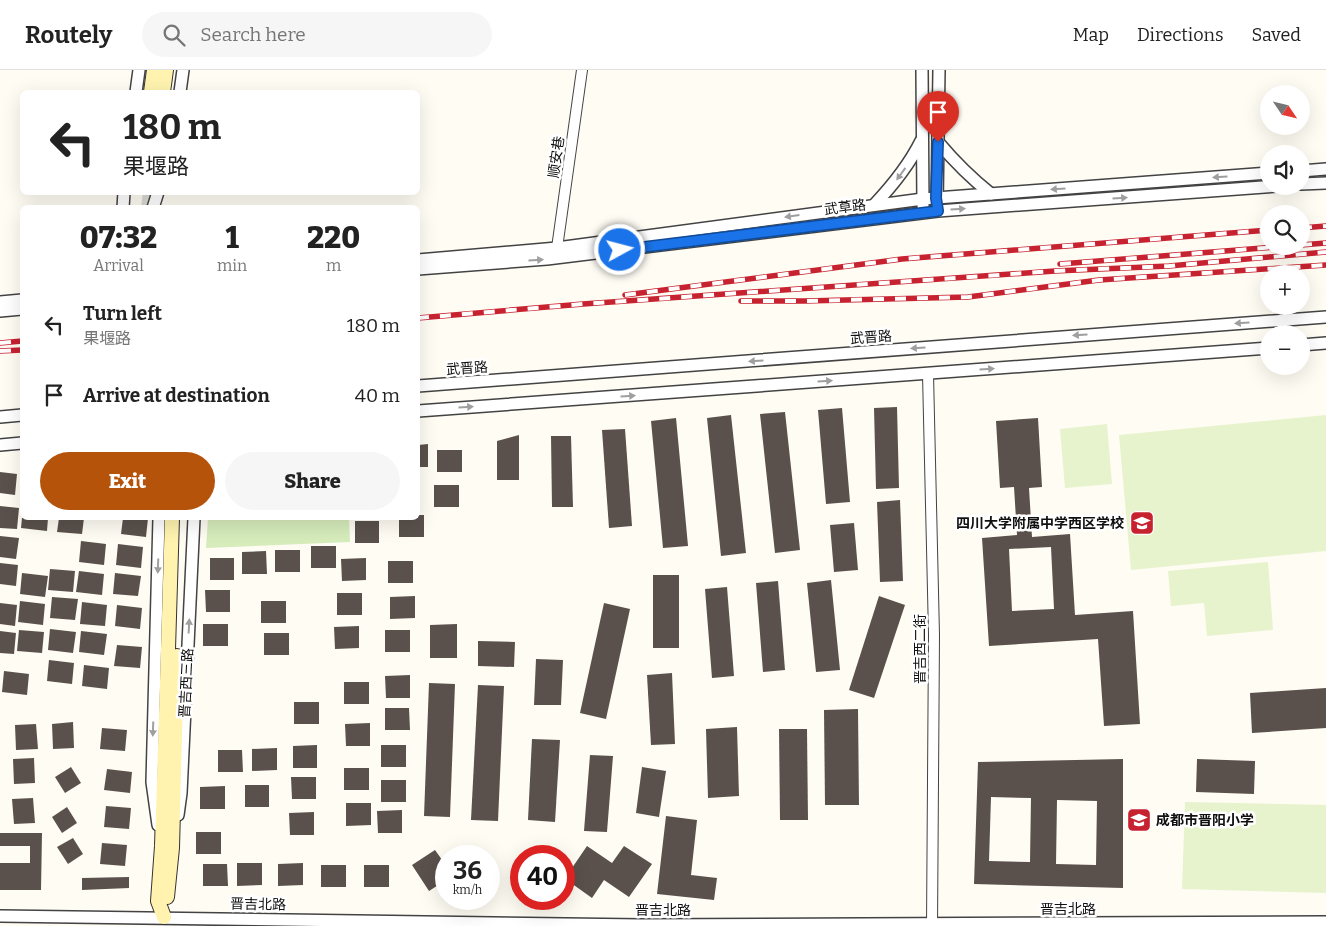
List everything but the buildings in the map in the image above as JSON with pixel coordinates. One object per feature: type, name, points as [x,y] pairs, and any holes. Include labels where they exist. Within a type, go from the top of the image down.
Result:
[{"type":"main road","points":[[151,90],[154,70]]},
{"type":"main road","points":[[163,90],[166,70]]},
{"type":"main road","name":"晋吉西三路","points":[[167,847],[172,520]]},
{"type":"main road","name":"晋吉西三路","points":[[164,922],[158,901],[167,847],[181,520]]},
{"type":"street","points":[[136,90],[139,70]]},
{"type":"street","points":[[180,90],[184,70]]},
{"type":"street","name":"顺安巷","points":[[557,248],[582,70]]},
{"type":"street","points":[[922,70],[924,212]]},
{"type":"street","points":[[938,211],[936,198],[939,70]]},
{"type":"street","points":[[874,205],[912,160],[922,140]]},
{"type":"street","points":[[938,142],[974,181],[992,194]]},
{"type":"street","points":[[1310,170],[1326,169]]},
{"type":"street","name":"武草路","points":[[420,260],[557,248],[923,199],[1260,174]]},
{"type":"street","points":[[1310,184],[1326,183]]},
{"type":"street","name":"武草路","points":[[420,269],[547,259],[924,212],[1260,187]]},
{"type":"street","points":[[0,302],[20,300]]},
{"type":"street","points":[[0,311],[20,309]]},
{"type":"street","name":"武晋路","points":[[420,386],[1326,317]]},
{"type":"street","points":[[1310,344],[1326,343]]},
{"type":"street","points":[[420,411],[1260,349]]},
{"type":"street","name":"晋吉西二街","points":[[928,374],[934,635],[932,925]]},
{"type":"street","points":[[0,417],[20,416]]},
{"type":"street","points":[[0,445],[20,443]]},
{"type":"street","name":"晋吉西三路","points":[[159,520],[152,782],[167,847]]},
{"type":"street","name":"晋吉西三路","points":[[167,847],[181,792],[194,520]]},
{"type":"street","name":"晋吉北路","points":[[0,916],[164,922],[641,925],[1326,922]]},
{"type":"green space","points":[[1326,415],[1326,551],[1131,570],[1119,435]]},
{"type":"green space","points":[[1107,424],[1112,484],[1065,488],[1060,429]]},
{"type":"green space","points":[[208,520],[349,520],[350,542],[206,548]]},
{"type":"green space","points":[[1268,562],[1273,630],[1207,636],[1204,603],[1171,606],[1168,571]]},
{"type":"green space","points":[[1185,802],[1326,805],[1326,893],[1182,889]]},
{"type":"tunnel","points":[[148,205],[150,195]]},
{"type":"railway","points":[[1310,227],[1326,226]]},
{"type":"railway","points":[[625,295],[902,259],[1260,231]]},
{"type":"railway","points":[[1310,244],[1326,243]]},
{"type":"railway","points":[[1060,264],[1260,248]]},
{"type":"railway","points":[[420,318],[583,304],[1055,271],[1169,266],[1326,252]]},
{"type":"railway","points":[[741,301],[968,297],[1099,280],[1326,265]]},
{"type":"railway","points":[[0,343],[20,341]]},
{"type":"railway","points":[[0,351],[20,350]]},
{"type":"place","name":"四川大学附属中学西区学校","points":[[1142,523]]},
{"type":"place","name":"成都市晋阳小学","points":[[1139,820]]},
{"type":"route","points":[[620,250],[938,211],[936,198],[938,142]]}]
